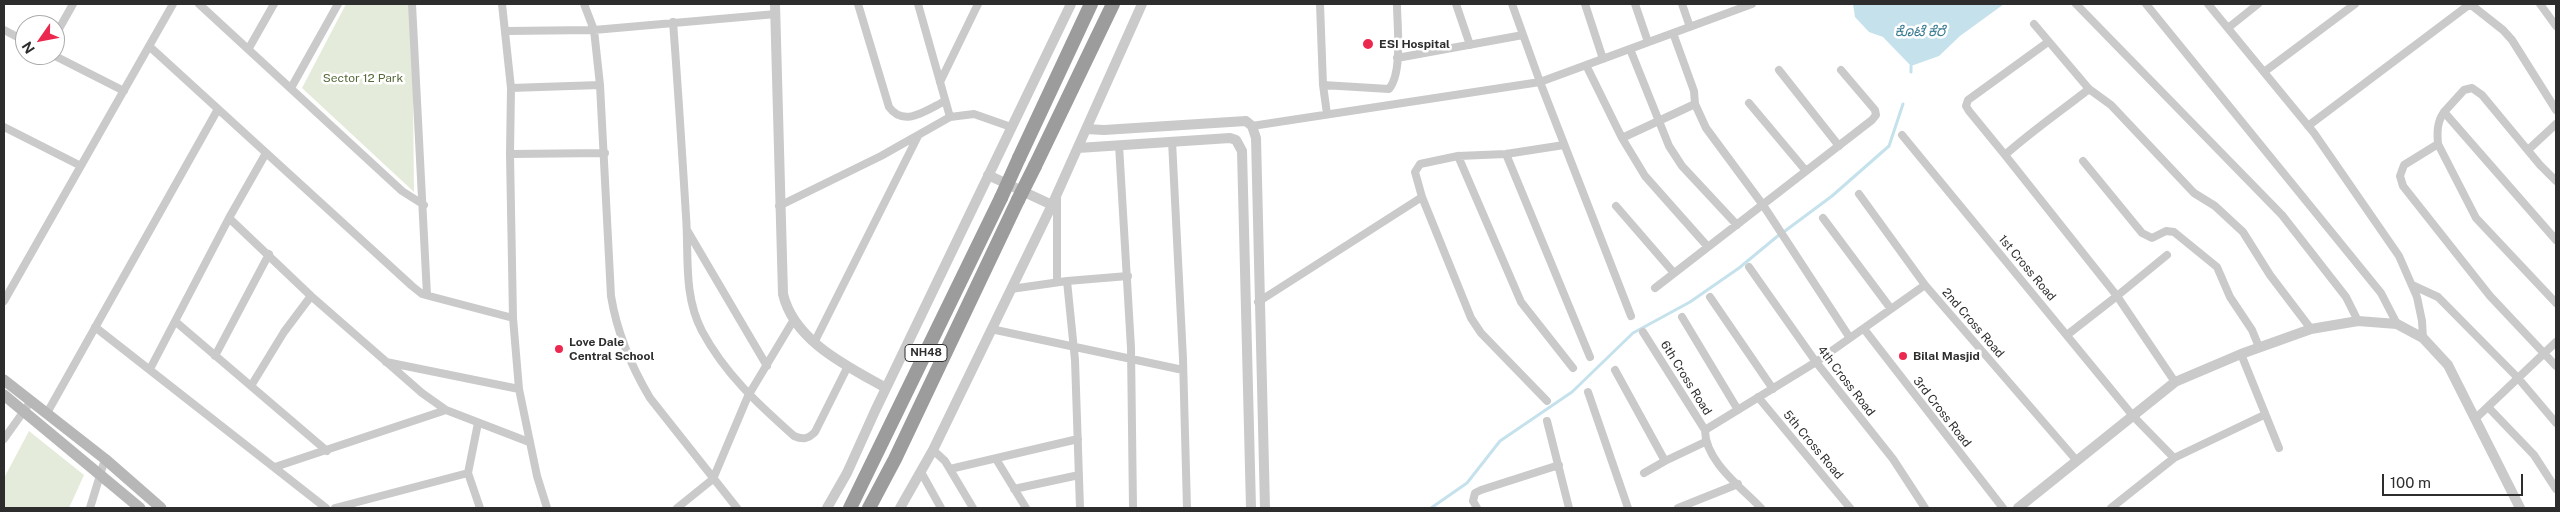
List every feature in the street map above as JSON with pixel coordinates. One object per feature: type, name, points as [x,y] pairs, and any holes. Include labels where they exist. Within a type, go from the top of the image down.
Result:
[{"type":"highway","name":"NH48","points":[[850,508],[1000,198],[1091,4]]},
{"type":"highway","name":"NH48","points":[[869,508],[899,451],[1113,4]]},
{"type":"main road","points":[[4,380],[105,459],[158,507]]},
{"type":"main road","points":[[4,395],[140,508]]},
{"type":"street","points":[[65,18],[73,4]]},
{"type":"street","points":[[4,301],[173,4]]},
{"type":"street","points":[[200,4],[402,191],[424,205]]},
{"type":"street","points":[[249,48],[274,4]]},
{"type":"street","points":[[291,88],[338,4]]},
{"type":"street","points":[[412,4],[424,205],[427,295]]},
{"type":"street","points":[[502,4],[511,88],[510,154],[513,318],[518,389],[529,442],[547,508]]},
{"type":"street","points":[[584,4],[594,30],[600,85],[605,152],[610,296],[615,320],[638,378],[650,398],[737,508]]},
{"type":"street","points":[[858,4],[889,107],[895,115],[903,118],[910,117],[946,101]]},
{"type":"street","points":[[918,4],[950,117]]},
{"type":"street","points":[[940,82],[978,4]]},
{"type":"street","points":[[827,508],[848,473],[886,388],[1071,4]]},
{"type":"street","points":[[900,508],[934,450],[1052,205],[1142,4]]},
{"type":"street","points":[[1320,4],[1323,85],[1327,114]]},
{"type":"street","points":[[1323,85],[1390,89],[1394,82],[1397,58],[1397,4]]},
{"type":"street","points":[[1456,4],[1470,44]]},
{"type":"street","points":[[1512,4],[1522,35],[1631,316]]},
{"type":"street","points":[[1585,4],[1603,58]]},
{"type":"street","points":[[1635,4],[1648,42]]},
{"type":"street","points":[[1682,4],[1690,27]]},
{"type":"street","points":[[1252,126],[1540,82],[1690,27],[1731,7],[1752,4]]},
{"type":"street","points":[[2076,4],[2282,215],[2346,297],[2358,321]]},
{"type":"street","points":[[2146,4],[2381,293],[2397,324]]},
{"type":"street","points":[[2208,4],[2308,126],[2399,256],[2412,285],[2422,322],[2423,338]]},
{"type":"street","points":[[2228,28],[2258,4]]},
{"type":"street","points":[[2264,72],[2355,4]]},
{"type":"street","points":[[2308,126],[2470,4],[2504,30],[2556,110]]},
{"type":"street","points":[[2540,4],[2556,26]]},
{"type":"street","points":[[506,31],[594,30],[776,9],[779,206],[783,294],[793,322],[848,366],[886,388]]},
{"type":"street","points":[[674,22],[687,230],[688,287],[702,330],[726,370],[748,396],[794,436],[802,439],[809,438],[815,432],[848,366]]},
{"type":"street","points":[[2034,24],[2089,89],[2111,105],[2194,193],[2215,206],[2243,232],[2270,275],[2311,330]]},
{"type":"street","points":[[1674,33],[1692,84],[1695,104],[1706,128],[1763,205],[1850,338]]},
{"type":"street","points":[[1397,58],[1522,35]]},
{"type":"street","points":[[2048,42],[1968,100],[1966,106],[2117,296],[2175,382]]},
{"type":"street","points":[[149,46],[412,286],[427,295],[513,318]]},
{"type":"street","points":[[1630,49],[1669,146],[1682,166],[1737,225]]},
{"type":"street","points":[[65,62],[124,91]]},
{"type":"street","points":[[1586,65],[1622,138],[1645,176],[1708,247]]},
{"type":"street","points":[[1779,70],[1839,146]]},
{"type":"street","points":[[1655,288],[1839,146],[1876,115],[1875,110],[1841,70]]},
{"type":"street","points":[[511,88],[600,85]]},
{"type":"street","points":[[2556,181],[2482,95],[2472,88],[2464,90],[2439,119],[2438,144],[2476,218],[2556,304]]},
{"type":"street","points":[[2005,155],[2031,131],[2055,116],[2089,89]]},
{"type":"street","points":[[1749,103],[1806,171]]},
{"type":"street","points":[[1622,138],[1695,104]]},
{"type":"street","points":[[47,413],[218,109]]},
{"type":"street","points":[[2444,112],[2556,240]]},
{"type":"street","points":[[779,206],[918,136],[950,117],[974,114],[1012,127]]},
{"type":"street","points":[[1086,129],[1104,130],[1246,121],[1252,126],[1256,138],[1258,302],[1265,508]]},
{"type":"street","points":[[2528,150],[2556,124]]},
{"type":"street","points":[[4,127],[81,166]]},
{"type":"street","name":"1st Cross Road","points":[[1902,135],[2133,416],[2174,458]]},
{"type":"street","points":[[815,341],[918,136]]},
{"type":"street","points":[[1078,148],[1230,138],[1236,140],[1242,151],[1251,508]]},
{"type":"street","points":[[1172,141],[1183,370],[1187,508]]},
{"type":"street","points":[[2438,144],[2404,165],[2400,176],[2403,186],[2490,296],[2556,366]]},
{"type":"street","points":[[1119,145],[1128,276],[1133,508]]},
{"type":"street","points":[[1547,401],[1481,333],[1471,318],[1422,197],[1415,172],[1420,164],[1458,156],[1506,154],[1564,145]]},
{"type":"street","points":[[510,154],[605,152]]},
{"type":"street","points":[[150,369],[229,218],[266,153]]},
{"type":"street","points":[[1506,154],[1590,357]]},
{"type":"street","points":[[1458,156],[1521,302],[1573,368]]},
{"type":"street","points":[[2083,161],[2142,233],[2152,238],[2166,231],[2174,232],[2217,267],[2228,292],[2252,330],[2259,347]]},
{"type":"street","points":[[988,175],[1052,205]]},
{"type":"street","points":[[1057,194],[1057,282]]},
{"type":"street","name":"2nd Cross Road","points":[[1858,194],[1925,285],[2077,461]]},
{"type":"street","points":[[1258,302],[1422,197]]},
{"type":"street","points":[[1616,206],[1674,273]]},
{"type":"street","points":[[229,218],[311,296],[386,362],[446,410],[478,424],[529,442]]},
{"type":"street","points":[[1823,218],[1891,309]]},
{"type":"street","points":[[687,230],[767,366]]},
{"type":"street","points":[[215,356],[269,254]]},
{"type":"street","points":[[2067,335],[2167,255]]},
{"type":"street","name":"4th Cross Road","points":[[1749,267],[1816,362],[1893,459],[1925,508]]},
{"type":"street","points":[[1011,289],[1057,282],[1128,276]]},
{"type":"street","points":[[1067,281],[1074,347],[1080,508]]},
{"type":"street","points":[[1706,430],[1816,362],[1925,285]]},
{"type":"street","points":[[2412,285],[2438,297],[2518,378],[2556,423]]},
{"type":"street","points":[[251,386],[284,332],[311,296]]},
{"type":"street","points":[[1710,297],[1773,389]]},
{"type":"street","points":[[1682,318],[1738,410]]},
{"type":"street","points":[[2018,508],[2175,382],[2259,347],[2311,330],[2358,321],[2397,324],[2423,338],[2448,365],[2520,508]]},
{"type":"street","points":[[176,322],[327,451]]},
{"type":"street","points":[[677,508],[713,479],[748,396],[793,322]]},
{"type":"street","points":[[95,327],[326,508]]},
{"type":"street","name":"3rd Cross Road","points":[[1864,329],[2003,508]]},
{"type":"street","points":[[991,330],[1183,370]]},
{"type":"street","name":"6th Cross Road","points":[[1643,332],[1706,430],[1706,442]]},
{"type":"street","points":[[2476,418],[2556,342]]},
{"type":"street","points":[[2241,354],[2264,415],[2279,448]]},
{"type":"street","points":[[386,362],[518,389]]},
{"type":"street","points":[[1615,370],[1665,461]]},
{"type":"street","points":[[1588,392],[1628,508]]},
{"type":"street","name":"5th Cross Road","points":[[1758,397],[1850,508]]},
{"type":"street","points":[[4,439],[31,401]]},
{"type":"street","points":[[2488,407],[2534,455],[2556,489]]},
{"type":"street","points":[[275,468],[446,410]]},
{"type":"street","points":[[2110,508],[2174,458],[2264,415]]},
{"type":"street","points":[[1547,421],[1569,508]]},
{"type":"street","points":[[478,424],[468,473],[480,508]]},
{"type":"street","points":[[950,469],[1078,439]]},
{"type":"street","points":[[1644,472],[1706,442],[1718,463],[1761,508]]},
{"type":"street","points":[[934,450],[950,469],[973,508]]},
{"type":"street","points":[[996,458],[1026,508]]},
{"type":"street","points":[[90,508],[105,459]]},
{"type":"street","points":[[1477,508],[1473,500],[1475,493],[1559,464]]},
{"type":"street","points":[[921,472],[941,508]]},
{"type":"street","points":[[335,508],[468,473]]},
{"type":"street","points":[[1014,489],[1079,476]]},
{"type":"street","points":[[1678,508],[1738,484]]},
{"type":"green space","name":"Sector 12 Park","points":[[346,4],[412,4],[414,192],[302,88]]},
{"type":"green space","points":[[29,431],[84,475],[69,508],[4,508],[4,478]]},
{"type":"water","name":"ಕೊಟೆ ಕೆರೆ","points":[[1853,4],[2004,4],[1960,36],[1939,56],[1911,66],[1883,37],[1869,32],[1855,17]]},
{"type":"waterway","points":[[1911,66],[1911,72]]},
{"type":"waterway","points":[[1785,231],[1832,196],[1889,146],[1903,104]]},
{"type":"waterway","points":[[1431,508],[1467,483],[1500,441],[1572,392],[1633,333],[1690,302],[1739,268],[1779,235]]},
{"type":"place","name":"ESI Hospital","points":[[1368,44]]},
{"type":"place","name":"Love Dale Central School","points":[[559,349]]},
{"type":"place","name":"Bilal Masjid","points":[[1903,356]]}]
